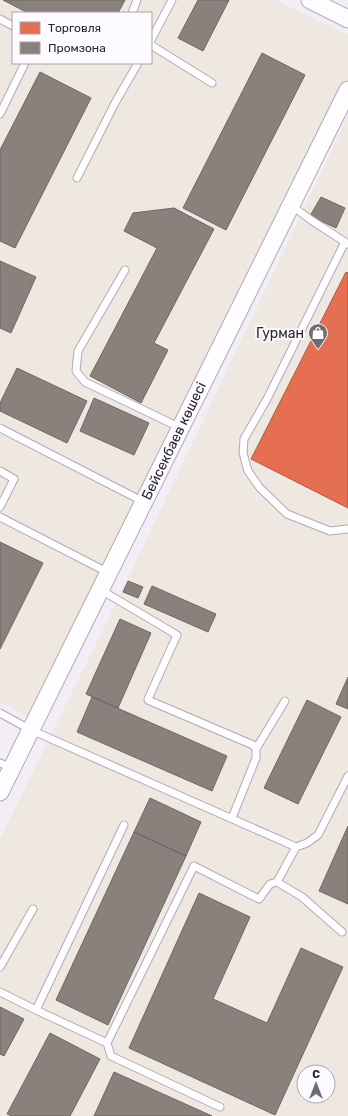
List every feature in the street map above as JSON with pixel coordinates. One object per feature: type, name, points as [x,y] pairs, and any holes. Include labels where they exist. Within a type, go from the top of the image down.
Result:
[{"type":"street","points":[[319,2],[348,18]]},
{"type":"street","name":"Бейсекбаев көшесі","points":[[0,792],[6,765],[32,730],[348,90]]},
{"type":"lane","points":[[132,12],[137,0]]},
{"type":"lane","points":[[152,38],[172,0]]},
{"type":"lane","points":[[0,19],[12,25]]},
{"type":"lane","points":[[152,46],[212,83]]},
{"type":"lane","points":[[0,114],[25,64]]},
{"type":"lane","points":[[78,178],[137,64]]},
{"type":"lane","points":[[291,205],[346,243],[267,399],[244,439],[243,453],[248,471],[260,488],[287,514],[330,531],[348,529]]},
{"type":"lane","points":[[125,270],[78,351],[76,371],[85,382],[181,428]]},
{"type":"lane","points":[[0,428],[144,502]]},
{"type":"lane","points":[[0,471],[14,479],[0,506]]},
{"type":"lane","points":[[0,517],[109,573]]},
{"type":"lane","points":[[101,590],[177,634],[148,700],[253,744],[256,749]]},
{"type":"lane","points":[[232,818],[256,758],[256,749],[285,701]]},
{"type":"lane","points":[[0,713],[32,730],[296,847]]},
{"type":"lane","points":[[220,1107],[111,1056],[107,1043],[194,866],[259,899],[270,884],[277,882],[296,847],[307,843],[318,835],[348,776]]},
{"type":"lane","points":[[36,1010],[124,826]]},
{"type":"lane","points":[[277,882],[302,897],[342,932]]},
{"type":"lane","points":[[0,967],[33,908]]},
{"type":"lane","points":[[0,992],[107,1043]]},
{"type":"shaded area","points":[[0,0],[276,0],[348,35],[348,83],[34,720],[0,702]]},
{"type":"shaded area","points":[[348,116],[348,1116],[0,1116],[0,839],[130,574]]},
{"type":"building: Торговля","points":[[346,272],[348,273],[348,508],[251,459]]},
{"type":"building: Промзона","points":[[3,0],[125,0],[119,12],[26,12]]},
{"type":"building: Промзона","points":[[198,0],[229,0],[203,51],[178,38]]},
{"type":"building: Промзона","points":[[262,53],[305,75],[226,230],[183,208]]},
{"type":"building: Промзона","points":[[40,72],[91,98],[15,248],[0,241],[0,150]]},
{"type":"building: Промзона","points":[[321,197],[345,208],[336,228],[310,216]]},
{"type":"building: Промзона","points":[[174,208],[214,229],[154,343],[168,350],[141,403],[90,376],[157,248],[124,231],[133,213]]},
{"type":"building: Промзона","points":[[0,261],[36,277],[11,333],[0,328]]},
{"type":"building: Промзона","points":[[17,368],[87,401],[67,443],[0,411],[0,403]]},
{"type":"building: Промзона","points":[[94,398],[149,423],[134,455],[80,431]]},
{"type":"building: Промзона","points":[[0,542],[43,563],[0,649]]},
{"type":"building: Промзона","points":[[128,581],[143,587],[138,598],[123,592]]},
{"type":"building: Промзона","points":[[152,586],[216,614],[208,632],[144,604]]},
{"type":"building: Промзона","points":[[120,619],[151,633],[118,708],[86,694]]},
{"type":"building: Промзона","points":[[348,677],[348,709],[336,704]]},
{"type":"building: Промзона","points":[[92,697],[227,756],[212,791],[77,732]]},
{"type":"building: Промзона","points":[[307,700],[341,717],[298,804],[264,788]]},
{"type":"building: Промзона","points":[[150,798],[201,822],[186,856],[134,832]]},
{"type":"building: Промзона","points":[[348,826],[348,904],[319,891]]},
{"type":"building: Промзона","points":[[134,832],[186,856],[108,1025],[56,1000]]},
{"type":"building: Промзона","points":[[199,893],[250,917],[213,999],[267,1023],[301,948],[343,967],[298,1064],[296,1064],[296,1069],[275,1115],[129,1048]]},
{"type":"building: Промзона","points":[[0,1007],[24,1019],[4,1056],[0,1054]]},
{"type":"building: Промзона","points":[[50,1033],[100,1059],[70,1116],[12,1116],[7,1114]]},
{"type":"building: Промзона","points":[[114,1072],[212,1116],[94,1116]]},
{"type":"place","name":"Гурман","points":[[318,350]]}]
